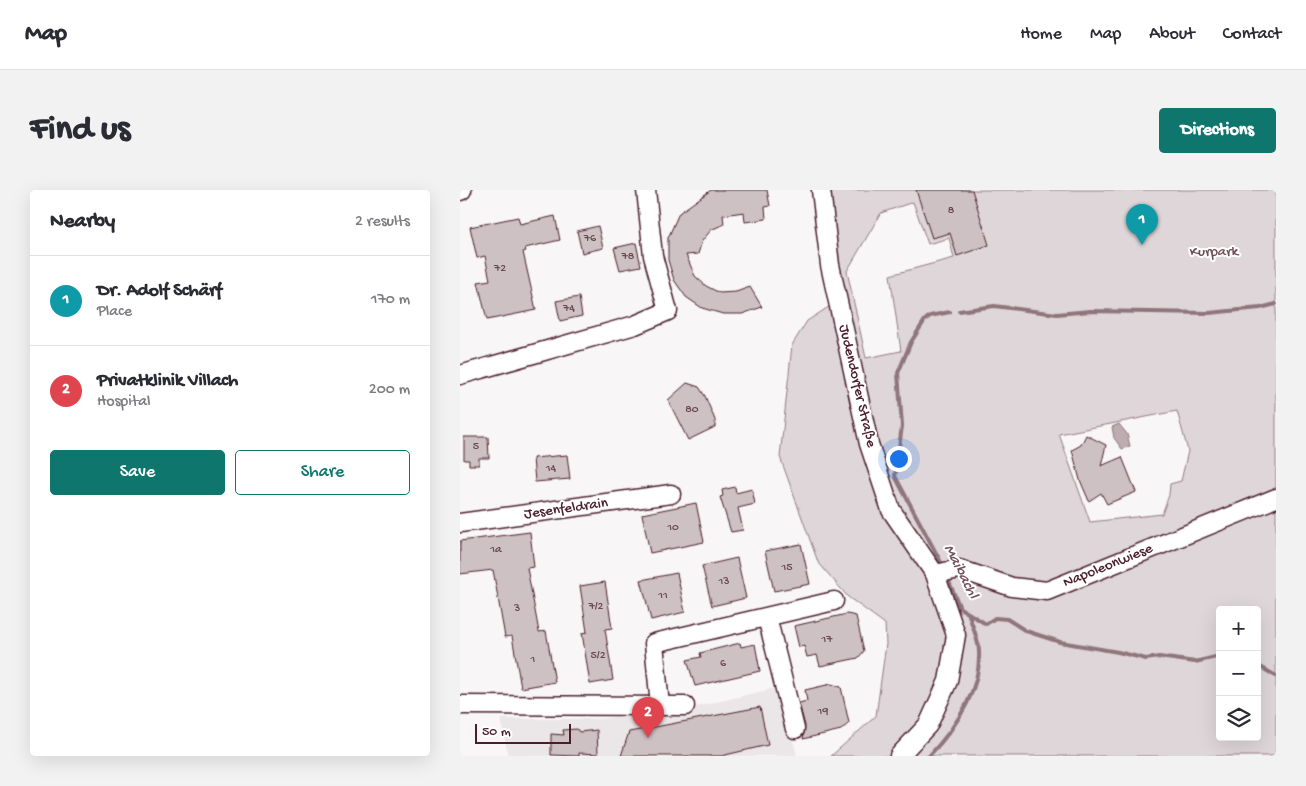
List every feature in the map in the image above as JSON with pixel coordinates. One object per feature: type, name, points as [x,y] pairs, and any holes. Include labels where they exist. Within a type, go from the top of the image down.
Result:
[{"type":"street","points":[[460,375],[635,325],[668,311],[653,256],[646,190]]},
{"type":"street","name":"Judendorfer Straße","points":[[822,190],[830,265],[869,444],[891,510],[942,572],[956,635],[948,681],[928,725],[898,756]]},
{"type":"street","name":"Jesenfeldrain","points":[[460,523],[671,494]]},
{"type":"street","name":"Napoleonwiese","points":[[942,572],[959,569],[1012,587],[1047,591],[1276,498]]},
{"type":"street","points":[[660,706],[654,643],[834,601]]},
{"type":"street","points":[[767,617],[795,729]]},
{"type":"street","points":[[460,705],[685,706]]},
{"type":"shaded area","points":[[1119,424],[1127,434],[1130,446],[1122,449],[1114,438],[1112,427]]},
{"type":"shaded area","points":[[779,687],[797,756],[508,756],[501,719],[599,719],[692,708]]},
{"type":"green space","name":"Kurpark","points":[[828,190],[1276,190],[1276,756],[831,756],[876,716],[886,644],[885,624],[848,597],[818,562],[780,457],[792,345],[807,321],[841,299]],"holes":[[[913,202],[928,244],[949,238],[954,258],[890,275],[901,351],[866,358],[847,271],[881,213]],[[1177,411],[1188,451],[1181,481],[1170,484],[1169,495],[1162,514],[1090,522],[1059,434]]]},
{"type":"building","points":[[711,190],[767,190],[770,206],[765,207],[766,219],[745,222],[744,212],[723,215],[724,224],[711,230],[702,241],[698,254],[686,255],[695,276],[706,286],[720,293],[736,292],[750,287],[762,307],[742,314],[723,314],[702,308],[686,297],[674,280],[668,260],[668,238],[679,213]]},
{"type":"building","points":[[916,190],[972,190],[989,245],[957,256],[950,233],[932,238]]},
{"type":"building","points":[[555,216],[560,240],[525,248],[526,251],[523,252],[536,310],[487,320],[478,282],[490,280],[485,256],[477,258],[470,227],[518,217],[520,224]]},
{"type":"building","points":[[598,226],[603,248],[582,253],[577,231]]},
{"type":"building","points":[[636,243],[641,266],[620,270],[614,248]]},
{"type":"building","points":[[579,297],[582,316],[560,321],[556,301]]},
{"type":"building","points":[[687,383],[699,387],[715,420],[715,427],[688,440],[668,400]]},
{"type":"building","points":[[1086,435],[1106,445],[1101,466],[1122,457],[1136,492],[1107,504],[1101,493],[1089,501],[1080,480],[1072,450],[1081,445]]},
{"type":"building","points":[[464,437],[488,437],[489,458],[479,458],[479,465],[469,465],[469,460],[464,460]]},
{"type":"building","points":[[567,455],[570,479],[535,482],[533,458]]},
{"type":"building","points":[[735,487],[736,493],[752,489],[755,504],[738,508],[743,530],[731,532],[720,497],[723,496],[722,490]]},
{"type":"building","points":[[696,503],[704,542],[650,553],[642,514]]},
{"type":"building","points":[[530,532],[534,567],[527,568],[539,632],[546,631],[555,682],[521,688],[512,636],[505,637],[493,570],[460,574],[460,541]]},
{"type":"building","points":[[801,544],[810,584],[774,591],[765,551]]},
{"type":"building","points":[[737,558],[746,598],[712,606],[702,566]]},
{"type":"building","points":[[677,573],[685,612],[651,620],[641,580]]},
{"type":"building","points":[[605,582],[612,628],[605,629],[613,680],[590,684],[582,633],[587,632],[580,586]]},
{"type":"building","points":[[847,614],[856,616],[864,651],[858,658],[820,666],[817,655],[807,657],[804,646],[799,647],[794,626]]},
{"type":"building","points":[[740,643],[741,647],[755,644],[760,671],[695,686],[687,660],[701,657],[700,653]]},
{"type":"building","points":[[831,684],[841,687],[849,723],[841,730],[803,739],[805,726],[799,703],[807,701],[805,690]]},
{"type":"building","points":[[760,707],[768,745],[721,756],[621,756],[629,732]]},
{"type":"building","points":[[577,729],[579,732],[597,730],[598,754],[579,753],[579,756],[551,755],[551,734],[564,735],[563,730]]},
{"type":"waterway","name":"Maibachl","points":[[959,311],[994,306],[1057,314],[1090,311],[1209,313],[1260,308],[1276,304]]},
{"type":"waterway","name":"Maibachl","points":[[944,568],[895,476],[902,426],[898,373],[911,342],[925,320],[930,316],[950,312]]},
{"type":"waterway","name":"Maibachl","points":[[947,577],[960,608],[986,624],[995,618],[1007,619],[1026,631],[1060,642],[1146,659],[1159,657],[1195,662],[1216,657]]},
{"type":"waterway","points":[[929,756],[957,721],[976,681],[979,647],[969,615]]},
{"type":"waterway","name":"Maibachl","points":[[1261,667],[1276,676]]},
{"type":"place","name":"Dr. Adolf Schärf","points":[[1142,245]]},
{"type":"place","name":"Privatklinik Villach","points":[[648,738]]}]
